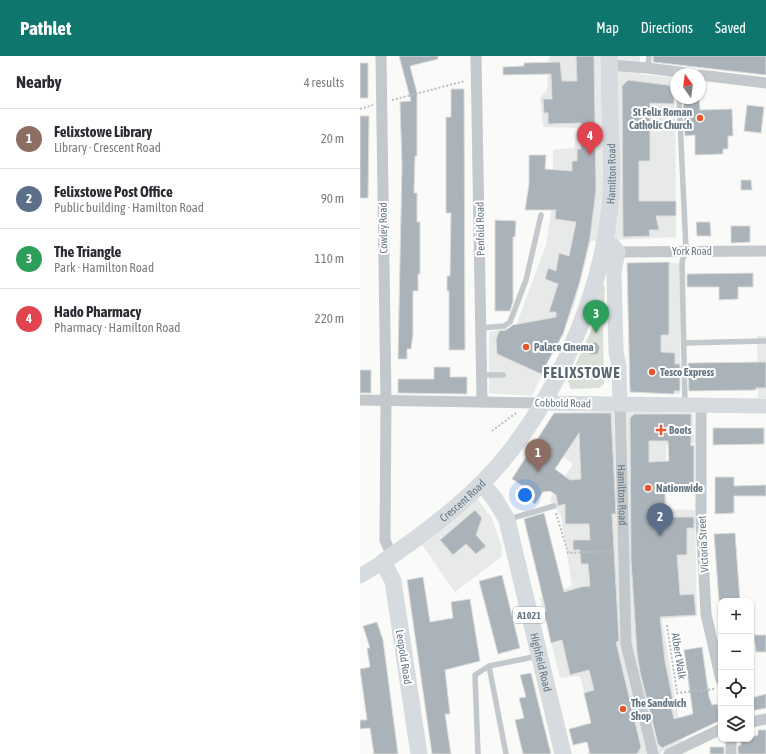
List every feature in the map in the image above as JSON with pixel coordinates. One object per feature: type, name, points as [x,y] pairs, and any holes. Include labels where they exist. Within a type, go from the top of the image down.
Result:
[{"type":"main road","name":"Hamilton Road","points":[[542,403],[569,354],[611,247],[610,208],[612,172],[610,61]]},
{"type":"main road","name":"Crescent Road","points":[[388,559],[418,538],[482,482],[513,448],[542,403]]},
{"type":"main road","name":"Highfield Road","points":[[482,482],[496,501],[507,520],[538,656],[563,754]]},
{"type":"main road","name":"Leopold Road","points":[[388,559],[393,581],[419,754]]},
{"type":"street","name":"Cowley Road","points":[[381,56],[386,401]]},
{"type":"street","name":"Penfold Road","points":[[476,56],[482,402]]},
{"type":"street","points":[[610,61],[670,72]]},
{"type":"street","points":[[706,76],[766,83]]},
{"type":"street","name":"York Road","points":[[611,247],[766,251]]},
{"type":"street","name":"Hamilton Road","points":[[611,247],[614,272],[616,352],[620,404],[626,644],[654,754]]},
{"type":"street","name":"Cobbold Road","points":[[360,400],[766,406]]},
{"type":"street","name":"Leopold Road","points":[[386,401],[385,540],[388,559]]},
{"type":"street","name":"Victoria Street","points":[[701,406],[701,519],[706,614],[719,670]]},
{"type":"street","name":"Crescent Road","points":[[360,576],[388,559]]},
{"type":"street","points":[[754,721],[766,719]]},
{"type":"street","points":[[669,754],[718,730]]},
{"type":"street","points":[[730,742],[731,754]]},
{"type":"lane","points":[[648,68],[649,56]]},
{"type":"lane","points":[[679,104],[686,250],[682,262],[685,406]]},
{"type":"lane","points":[[481,328],[500,326],[510,322],[526,280],[541,215]]},
{"type":"lane","points":[[684,343],[766,341]]},
{"type":"lane","points":[[482,374],[503,375]]},
{"type":"lane","points":[[507,520],[554,506]]},
{"type":"lane","points":[[478,754],[475,675],[489,666],[538,656]]},
{"type":"lane","points":[[489,666],[506,754]]},
{"type":"path","points":[[360,109],[476,78]]},
{"type":"path","points":[[492,431],[516,413],[521,403]]},
{"type":"path","points":[[554,506],[568,552],[623,551]]},
{"type":"path","name":"Albert Walk","points":[[667,625],[677,693],[718,688]]},
{"type":"shaded area","points":[[549,56],[640,56],[640,74],[670,77],[670,104],[675,104],[676,237],[591,241],[574,306],[532,396],[489,393],[489,332],[516,326],[546,245],[553,200],[553,150],[574,148],[577,128],[543,127],[540,98],[547,89]]},
{"type":"shaded area","points":[[669,262],[681,264],[680,394],[630,392],[627,263]]},
{"type":"shaded area","points":[[602,285],[605,286],[603,326],[604,384],[599,388],[571,389],[568,381],[594,324]]},
{"type":"shaded area","points":[[757,336],[766,336],[766,398],[758,398]]},
{"type":"shaded area","points":[[612,411],[693,413],[695,443],[666,445],[667,509],[695,510],[697,616],[662,619],[682,741],[661,752],[661,754],[588,754],[587,752],[609,746],[602,715],[590,718],[580,676],[560,678],[540,598],[572,586],[561,516],[550,499],[573,464],[538,439],[554,413]]},
{"type":"shaded area","points":[[475,496],[492,518],[502,548],[501,557],[455,592],[420,542]]},
{"type":"building","points":[[399,56],[438,56],[438,59],[410,66],[417,93],[417,156],[415,156],[414,193],[417,193],[417,222],[420,222],[420,274],[418,274],[418,291],[413,291],[413,334],[411,349],[407,349],[407,359],[398,359],[402,165],[400,102],[411,101]]},
{"type":"building","points":[[576,56],[594,56],[596,190],[590,238],[580,281],[563,334],[541,374],[497,354],[496,340],[499,331],[506,330],[513,325],[556,317],[556,312],[549,312],[558,284],[545,279],[548,268],[556,271],[559,253],[569,256],[576,222],[555,219],[556,210],[525,210],[529,184],[529,155],[546,155],[545,169],[572,171],[572,161],[577,161],[577,149],[581,149],[581,123],[548,124],[548,113],[544,113],[543,99],[552,99],[551,74],[503,75],[503,67],[524,66],[524,63],[560,62],[562,81],[577,81]]},
{"type":"building","points":[[653,56],[766,56],[766,75],[706,68],[653,62]]},
{"type":"building","points":[[360,63],[368,63],[368,98],[360,98]]},
{"type":"building","points":[[628,80],[670,85],[670,104],[650,103],[650,161],[639,161],[639,201],[676,201],[676,216],[656,216],[659,230],[649,230],[650,236],[623,237],[622,86]]},
{"type":"building","points":[[451,89],[464,89],[465,350],[449,350],[449,291],[447,291],[447,276],[450,276],[451,213],[446,213],[446,117],[451,117]]},
{"type":"building","name":"St Felix Roman Catholic Church","points":[[683,104],[700,104],[700,110],[732,109],[733,136],[728,136],[728,149],[723,149],[723,154],[695,155],[695,135],[685,136]]},
{"type":"building","points":[[747,105],[764,107],[761,133],[744,131]]},
{"type":"building","points":[[360,116],[369,116],[368,198],[360,198]]},
{"type":"building","points":[[741,180],[751,180],[752,190],[741,190]]},
{"type":"building","points":[[495,220],[516,221],[515,237],[513,237],[513,301],[510,311],[495,311]]},
{"type":"building","points":[[696,222],[710,222],[711,236],[697,236]]},
{"type":"building","points":[[731,226],[750,226],[750,242],[731,243]]},
{"type":"building","points":[[669,262],[669,335],[661,335],[661,352],[675,353],[675,364],[680,364],[680,391],[674,391],[674,394],[630,392],[627,263]]},
{"type":"building","points":[[753,273],[753,287],[738,287],[738,299],[719,300],[719,287],[687,287],[687,274]]},
{"type":"building","points":[[596,342],[600,347],[598,354],[591,355],[586,349],[589,343]]},
{"type":"building","points":[[766,362],[766,388],[756,388],[756,390],[689,391],[688,363]]},
{"type":"building","points":[[434,367],[450,367],[450,377],[467,377],[467,394],[398,393],[398,379],[434,379]]},
{"type":"building","points":[[360,370],[371,370],[371,393],[360,393]]},
{"type":"building","points":[[554,413],[611,413],[616,514],[612,514],[619,641],[616,642],[641,747],[637,754],[590,754],[587,742],[573,745],[569,729],[591,723],[584,693],[594,690],[589,670],[570,675],[562,640],[551,643],[544,611],[546,611],[524,519],[544,513],[564,592],[590,586],[588,564],[581,564],[580,550],[573,550],[573,540],[590,540],[589,524],[565,524],[565,504],[558,506],[556,495],[550,491],[543,492],[535,504],[518,493],[523,486],[512,479]],"holes":[[[579,433],[581,479],[570,480],[555,469]]]},
{"type":"building","points":[[634,414],[691,414],[691,446],[694,445],[694,487],[665,488],[665,517],[694,517],[694,528],[687,528],[687,555],[677,555],[680,595],[694,594],[696,615],[660,617],[665,661],[673,701],[670,702],[674,719],[693,714],[684,650],[702,647],[709,697],[712,705],[717,704],[718,721],[662,748],[658,744],[640,672],[637,652],[631,560],[630,418]],"holes":[[[649,441],[668,441],[669,461],[649,462]]]},
{"type":"building","points":[[713,428],[764,428],[764,444],[713,445]]},
{"type":"building","points":[[715,477],[734,477],[734,486],[766,485],[766,496],[734,496],[734,513],[715,514]]},
{"type":"building","points":[[475,510],[482,518],[476,535],[486,546],[476,554],[466,544],[453,555],[440,540]]},
{"type":"building","points":[[735,533],[740,598],[719,598],[714,534]]},
{"type":"building","points":[[502,575],[520,648],[498,654],[479,581]]},
{"type":"building","points":[[423,577],[430,622],[453,618],[451,602],[470,599],[480,661],[445,670],[450,714],[445,714],[451,754],[432,754],[407,580]]},
{"type":"building","points":[[377,622],[383,640],[398,754],[374,754],[370,728],[360,729],[360,720],[367,720],[360,669],[370,667],[367,648],[370,648],[363,626]]},
{"type":"building","points":[[754,635],[766,635],[766,652],[756,652]]},
{"type":"building","points":[[531,673],[551,754],[523,754],[515,720],[524,718],[519,698],[526,697],[520,675]]},
{"type":"building","points":[[766,694],[766,708],[754,710],[754,697]]},
{"type":"building","points":[[758,730],[766,730],[766,754],[738,754],[738,746],[741,745],[741,742],[754,742],[754,736],[758,735]]},
{"type":"building","points":[[710,747],[724,747],[724,754],[710,754]]},
{"type":"place","name":"St Felix Roman Catholic Church","points":[[700,118]]},
{"type":"place","name":"Hado Pharmacy","points":[[590,155]]},
{"type":"place","name":"The Triangle","points":[[596,333]]},
{"type":"place","name":"Palace Cinema","points":[[526,347]]},
{"type":"place","name":"Tesco Express","points":[[652,372]]},
{"type":"place","name":"Boots","points":[[661,430]]},
{"type":"place","name":"Felixstowe Library","points":[[538,472]]},
{"type":"place","name":"Nationwide","points":[[648,488]]},
{"type":"place","name":"Felixstowe Post Office","points":[[660,536]]},
{"type":"place","name":"The Sandwich Shop","points":[[623,709]]},
{"type":"district","name":"FELIXSTOWE","points":[[582,372]]}]
